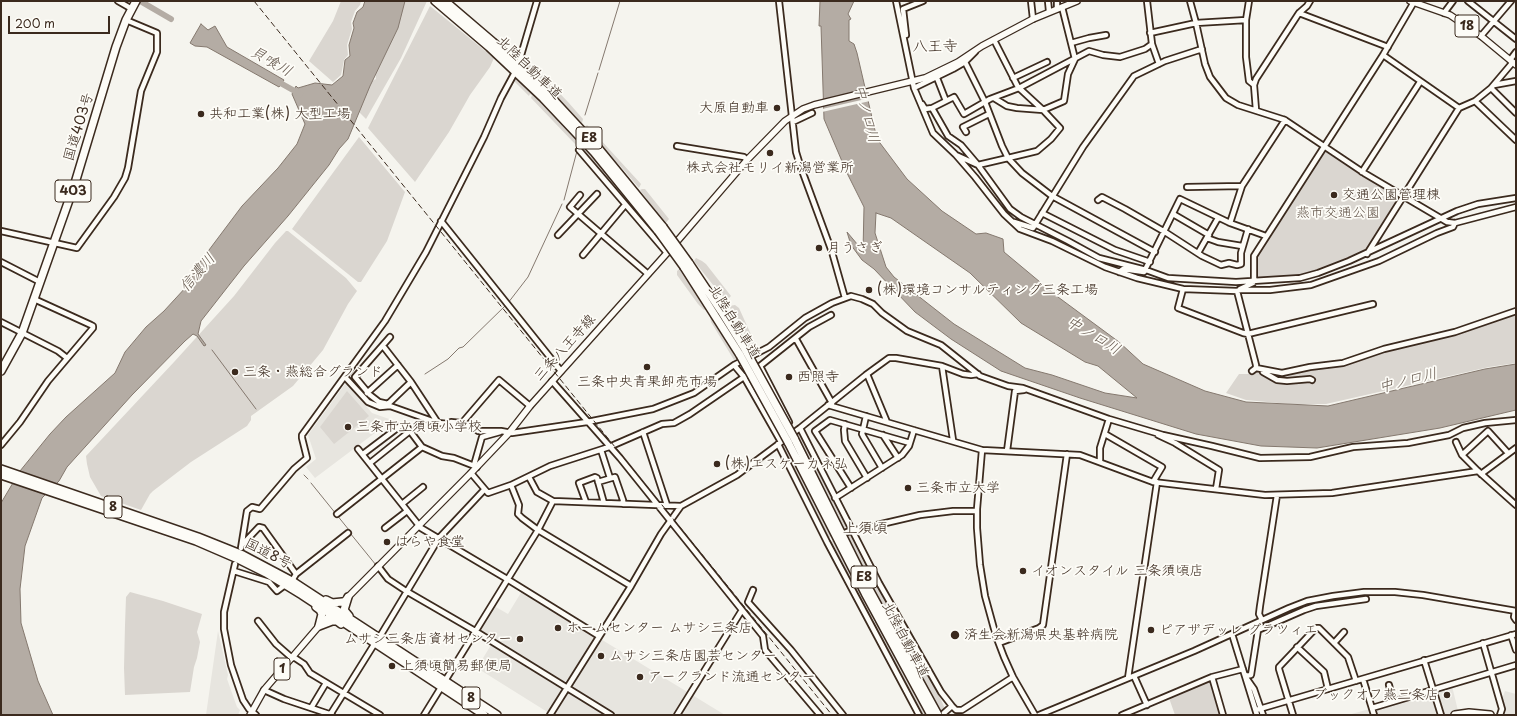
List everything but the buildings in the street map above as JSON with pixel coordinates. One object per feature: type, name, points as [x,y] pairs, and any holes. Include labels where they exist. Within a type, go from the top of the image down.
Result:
[{"type":"highway","name":"北陸自動車道","points":[[435,1],[548,94],[599,148],[721,310],[743,353],[792,437],[870,591],[941,714]]},
{"type":"highway","name":"北陸自動車道","points":[[445,1],[506,59]]},
{"type":"highway","name":"国道403号","points":[[1,370],[22,333],[75,183],[116,47],[126,20],[134,5]]},
{"type":"highway","name":"北陸自動車道","points":[[792,437],[865,593],[931,715]]},
{"type":"highway","name":"国道8号","points":[[1,469],[185,532],[252,560],[288,583],[311,594],[356,631],[377,640]]},
{"type":"highway","name":"国道8号","points":[[1,475],[183,537],[223,549]]},
{"type":"highway","name":"国道8号","points":[[288,583],[302,595],[366,630],[377,640],[443,684],[484,715]]},
{"type":"highway","points":[[311,594],[316,594],[332,603],[342,602]]},
{"type":"highway","points":[[302,595],[304,600],[321,611],[322,616],[319,626]]},
{"type":"highway","points":[[348,597],[344,612],[359,622],[366,630]]},
{"type":"highway","points":[[319,626],[328,622],[337,621],[350,630],[356,631]]},
{"type":"highway","name":"国道8号","points":[[443,684],[497,715]]},
{"type":"highway","points":[[1455,715],[1469,713],[1490,715]]},
{"type":"main road","points":[[913,85],[958,62],[978,49],[1033,19],[1049,11],[1077,1]]},
{"type":"main road","name":"18","points":[[1414,2],[1450,15],[1481,36],[1513,62]]},
{"type":"main road","name":"三条八王寺線","points":[[333,612],[471,473],[475,466],[508,433],[530,406],[771,134],[793,119],[803,109],[814,105],[898,85],[913,85]]},
{"type":"main road","name":"1","points":[[252,714],[264,690],[319,626],[333,612]]},
{"type":"street","points":[[118,1],[134,5]]},
{"type":"street","points":[[519,62],[537,1]]},
{"type":"street","points":[[778,1],[796,152],[832,252],[845,298]]},
{"type":"street","points":[[896,1],[913,85],[933,133],[975,177],[1004,214],[1020,229],[1052,241],[1105,267],[1145,280],[1183,289],[1270,290],[1311,285],[1379,261],[1437,232],[1453,227],[1455,223]]},
{"type":"street","points":[[904,39],[906,36],[903,9],[923,1]]},
{"type":"street","points":[[1031,1],[1033,19]]},
{"type":"street","points":[[1048,1],[1049,11]]},
{"type":"street","points":[[994,98],[1008,106],[1043,110],[1064,101],[1068,74],[1075,59],[1057,1]]},
{"type":"street","points":[[1147,1],[1152,44],[1159,64]]},
{"type":"street","points":[[1190,1],[1205,64],[1210,78],[1226,98],[1238,105],[1284,120],[1362,172],[1402,197],[1447,222],[1455,223],[1516,206]]},
{"type":"street","points":[[1250,1],[1246,20],[1246,57],[1249,80],[1254,85]]},
{"type":"street","points":[[1256,110],[1254,85],[1256,79],[1299,13],[1310,1]]},
{"type":"street","points":[[1444,13],[1453,1]]},
{"type":"street","points":[[1468,1],[1516,39]]},
{"type":"street","points":[[1481,36],[1511,1]]},
{"type":"street","points":[[1238,290],[1250,286],[1254,280],[1254,256],[1383,55],[1414,2]]},
{"type":"street","points":[[1299,13],[1388,47]]},
{"type":"street","points":[[1,231],[77,248],[107,208],[125,178],[128,168],[138,102],[141,91],[156,56],[157,34],[126,20]]},
{"type":"street","points":[[1150,33],[1196,23],[1246,20]]},
{"type":"street","points":[[1071,43],[1106,35]]},
{"type":"street","points":[[954,154],[978,165],[1037,151],[1051,139],[1060,128],[1019,88],[1012,78],[994,40]]},
{"type":"street","points":[[919,102],[925,109],[932,108],[954,97],[964,114],[985,102],[1019,88],[1089,51],[1103,55],[1120,57],[1136,53],[1152,44]]},
{"type":"street","points":[[913,85],[937,78],[965,62],[978,49]]},
{"type":"street","points":[[1012,222],[1033,228],[1083,146],[1134,76],[1159,64],[1202,49]]},
{"type":"street","points":[[1367,254],[1459,108],[1475,101],[1493,86],[1513,62],[1516,52]]},
{"type":"street","points":[[1383,55],[1459,108]]},
{"type":"street","points":[[965,62],[985,102],[1008,158],[1032,182],[1052,196],[1155,252]]},
{"type":"street","points":[[1012,78],[1047,62]]},
{"type":"street","points":[[296,574],[263,528],[259,527],[242,546],[247,511],[252,506],[260,509],[294,469],[307,458],[302,436],[385,321],[426,252],[514,74]]},
{"type":"street","points":[[937,78],[946,101]]},
{"type":"street","points":[[1493,86],[1516,81]]},
{"type":"street","points":[[1362,172],[1420,82]]},
{"type":"street","points":[[1493,86],[1516,113]]},
{"type":"street","points":[[1475,101],[1516,140]]},
{"type":"street","points":[[932,108],[948,136],[961,146],[978,165],[1010,209],[1021,218],[1036,224],[1099,258],[1146,270],[1168,278],[1236,282],[1306,276],[1318,273],[1367,254],[1440,219],[1478,204],[1515,197]]},
{"type":"street","points":[[793,119],[812,113]]},
{"type":"street","points":[[966,132],[963,127],[990,114]]},
{"type":"street","points":[[1230,223],[1242,186],[1284,120]]},
{"type":"street","points":[[678,146],[744,157],[747,160]]},
{"type":"street","points":[[579,150],[667,253]]},
{"type":"street","points":[[1187,186],[1242,186]]},
{"type":"street","points":[[558,235],[597,194]]},
{"type":"street","points":[[580,195],[570,208],[648,274]]},
{"type":"street","points":[[1098,200],[1102,197],[1165,232],[1217,264],[1241,264],[1240,253],[1248,229]]},
{"type":"street","points":[[1119,272],[1123,269],[1140,272],[1144,272],[1146,270],[1180,199],[1218,218],[1266,236]]},
{"type":"street","points":[[583,255],[625,205]]},
{"type":"street","points":[[1042,213],[1115,250],[1150,262]]},
{"type":"street","points":[[1173,214],[1218,242],[1242,246]]},
{"type":"street","points":[[1198,253],[1218,218]]},
{"type":"street","points":[[441,221],[561,371]]},
{"type":"street","points":[[1,262],[40,282]]},
{"type":"street","points":[[1183,289],[1178,308],[1248,334],[1373,304]]},
{"type":"street","points":[[1238,290],[1256,364],[1254,370],[1282,374],[1310,367],[1342,363],[1384,349],[1455,332],[1516,311]]},
{"type":"street","points":[[390,337],[355,377],[368,393],[380,402],[438,423],[472,426],[478,431],[501,431],[508,433],[587,422],[654,409],[694,393],[734,365],[769,347],[805,318],[832,303],[851,296],[874,304],[882,313],[907,331],[941,345],[978,374],[1008,386],[1028,389],[1109,419],[1260,458],[1310,457],[1354,448],[1408,443],[1449,435],[1464,428],[1485,423],[1516,420]]},
{"type":"street","points":[[2,442],[20,422],[48,381],[93,328],[93,326],[34,299]]},
{"type":"street","points":[[471,473],[488,493],[511,485],[550,466],[610,447],[662,424],[674,423],[684,418],[760,366],[810,327],[831,315]]},
{"type":"street","points":[[1,322],[58,351],[67,358]]},
{"type":"street","points":[[796,339],[816,374],[830,404],[982,450],[1080,455],[1155,482],[1276,495],[1332,493],[1480,473],[1516,448]]},
{"type":"street","points":[[383,346],[411,382],[438,423]]},
{"type":"street","points":[[550,715],[631,586],[661,534],[682,506],[737,475],[779,443],[792,437],[800,428],[889,358],[942,366],[963,374],[978,374]]},
{"type":"street","points":[[368,393],[398,365]]},
{"type":"street","points":[[734,365],[744,377],[779,443],[828,541],[871,619],[919,715]]},
{"type":"street","points":[[760,366],[792,437]]},
{"type":"street","points":[[942,366],[953,440]]},
{"type":"street","points":[[1261,370],[1265,374],[1277,380],[1312,380]]},
{"type":"street","points":[[867,374],[887,422]]},
{"type":"street","points":[[345,377],[368,402],[380,407],[389,405],[411,382]]},
{"type":"street","points":[[449,425],[451,422],[462,423],[499,380],[530,406]]},
{"type":"street","points":[[552,381],[610,447],[763,636],[765,650],[820,715]]},
{"type":"street","points":[[1007,451],[1015,391],[1028,389]]},
{"type":"street","points":[[866,416],[863,436],[882,468]]},
{"type":"street","points":[[1100,462],[1100,448],[1109,419]]},
{"type":"street","points":[[851,488],[815,431],[830,420],[910,443]]},
{"type":"street","points":[[845,424],[845,441],[867,478]]},
{"type":"street","points":[[363,454],[400,426],[404,426],[410,431],[422,447],[442,456],[454,458],[475,466],[482,437],[501,431]]},
{"type":"street","points":[[800,428],[852,531],[892,605],[941,692],[952,706],[959,713],[1013,677]]},
{"type":"street","points":[[835,498],[898,458],[907,450],[914,430]]},
{"type":"street","points":[[370,463],[410,431]]},
{"type":"street","points":[[1152,431],[1219,470],[1216,489]]},
{"type":"street","points":[[1462,455],[1488,431],[1508,453]]},
{"type":"street","points":[[643,432],[667,505]]},
{"type":"street","points":[[1105,434],[1162,466],[1155,482],[1128,678]]},
{"type":"street","points":[[883,435],[898,458]]},
{"type":"street","points":[[1456,442],[1462,455],[1516,506]]},
{"type":"street","points":[[338,514],[422,447]]},
{"type":"street","points":[[358,449],[419,526],[599,636]]},
{"type":"street","points":[[601,450],[610,478]]},
{"type":"street","points":[[982,450],[977,511],[978,547],[981,573],[991,620],[999,643],[1013,677],[1035,715]]},
{"type":"street","points":[[999,643],[1039,628],[1043,625],[1067,454]]},
{"type":"street","points":[[529,477],[537,492],[553,501],[682,506]]},
{"type":"street","points":[[586,502],[579,483],[596,477],[604,503]]},
{"type":"street","points":[[598,482],[614,477],[616,478],[623,500],[622,504]]},
{"type":"street","points":[[511,485],[519,505],[518,514],[538,530],[631,586]]},
{"type":"street","points":[[402,504],[423,486]]},
{"type":"street","points":[[264,690],[284,699],[331,715],[439,538],[484,490]]},
{"type":"street","points":[[1262,620],[1259,614],[1276,495]]},
{"type":"street","points":[[424,715],[538,530],[553,501]]},
{"type":"street","points":[[385,528],[407,510]]},
{"type":"street","points":[[847,532],[920,515],[953,510],[977,511]]},
{"type":"street","points":[[234,571],[269,582],[277,591],[348,533]]},
{"type":"street","points":[[235,564],[224,612],[224,629],[231,665],[245,704],[252,714]]},
{"type":"street","points":[[378,566],[388,579],[406,591],[475,631],[611,715]]},
{"type":"street","points":[[753,590],[748,602],[791,650],[843,715]]},
{"type":"street","points":[[1039,715],[1134,676],[1307,601],[1364,592],[1395,592],[1422,595],[1516,611],[1514,617],[1516,620]]},
{"type":"street","points":[[1245,676],[1251,675],[1258,630],[1316,606],[1366,599]]},
{"type":"street","points":[[887,609],[892,605]]},
{"type":"street","points":[[677,715],[742,610]]},
{"type":"street","points":[[258,621],[276,644],[292,658],[295,658],[304,664],[310,673],[380,715]]},
{"type":"street","points":[[1293,715],[1279,667],[1316,628],[1318,628],[1348,656],[1356,681]]},
{"type":"street","points":[[1334,643],[1344,632]]},
{"type":"street","points":[[1232,634],[1258,712],[1262,715]]},
{"type":"street","points":[[1258,712],[1328,689],[1514,634],[1516,650]]},
{"type":"street","points":[[1483,643],[1502,709],[1500,715]]},
{"type":"street","points":[[1297,647],[1324,672],[1328,689]]},
{"type":"street","points":[[1424,660],[1441,715]]},
{"type":"street","points":[[1372,708],[1516,665]]},
{"type":"street","points":[[1122,715],[1212,677],[1243,669]]},
{"type":"street","points":[[1134,676],[1147,704]]},
{"type":"street","points":[[1212,677],[1223,715]]},
{"type":"street","points":[[1363,679],[1374,715]]},
{"type":"street","points":[[311,708],[326,683]]},
{"type":"street","points":[[1389,685],[1393,701]]},
{"type":"street","points":[[941,714],[952,706]]},
{"type":"shaded area","name":"三条市立須頃小学校","points":[[345,384],[347,384],[372,413],[392,420],[315,478],[306,467],[316,459],[308,435]]},
{"type":"shaded area","points":[[522,591],[725,715],[548,715],[549,713],[477,668],[491,645],[476,636],[494,606],[508,614]]},
{"type":"shaded area","points":[[218,631],[228,675],[227,679],[237,707],[240,710],[238,715],[206,715]]},
{"type":"shaded area","points":[[1452,686],[1459,715],[1348,715]]},
{"type":"shaded area","points":[[1505,691],[1516,694],[1516,715],[1496,715]]},
{"type":"green space","points":[[341,1],[361,1],[351,22],[352,29],[347,45],[348,55],[344,60],[341,75],[333,82],[309,61],[333,21]]},
{"type":"green space","points":[[403,1],[427,1],[401,58],[366,119],[358,111],[368,83],[376,79],[375,70]]},
{"type":"green space","points":[[430,6],[494,58],[490,67],[470,95],[449,132],[415,182],[368,128]]},
{"type":"green space","points":[[524,59],[539,73],[538,77],[542,75],[568,102],[583,119],[582,123],[539,79],[521,64],[522,60]]},
{"type":"green space","points":[[516,77],[542,102],[578,141],[576,145],[531,98],[532,95],[530,94],[529,96],[514,81]]},
{"type":"green space","points":[[587,125],[641,184],[639,188],[584,128]]},
{"type":"green space","points":[[359,137],[405,192],[387,241],[361,282],[358,282],[292,229]]},
{"type":"green space","points":[[581,142],[629,199],[626,202],[579,149]]},
{"type":"green space","name":"燕市交通公園","points":[[1325,151],[1399,198],[1367,253],[1322,270],[1301,275],[1256,278],[1256,257]]},
{"type":"green space","points":[[645,189],[669,219],[665,224],[640,190]]},
{"type":"green space","name":"三条・燕総合グランド","points":[[286,231],[288,231],[346,278],[357,291],[348,304],[323,350],[293,386],[251,416],[251,420],[247,426],[191,462],[153,491],[141,510],[101,496],[90,477],[86,456],[234,296]]},
{"type":"green space","points":[[696,258],[706,264],[731,296],[729,298],[725,300],[694,261]]},
{"type":"green space","points":[[682,267],[709,308],[704,310],[698,304],[677,275],[677,271]]},
{"type":"green space","points":[[735,305],[739,308],[753,339],[756,348],[751,351],[742,328],[729,306]]},
{"type":"green space","points":[[1516,314],[1516,363],[1489,367],[1326,404],[1289,404],[1246,400],[1226,393],[1239,374],[1249,374],[1258,370],[1284,375],[1319,367],[1339,365],[1405,345],[1424,342]]},
{"type":"green space","points":[[713,315],[739,357],[734,360],[711,322],[710,316]]},
{"type":"green space","points":[[347,391],[369,416],[334,444],[320,427]]},
{"type":"green space","points":[[800,431],[847,526],[843,530],[795,435]]},
{"type":"green space","points":[[785,443],[832,536],[829,538],[780,446]]},
{"type":"green space","points":[[845,535],[852,536],[887,603],[886,608],[884,609]]},
{"type":"green space","points":[[834,540],[873,616],[870,618],[830,542]]},
{"type":"green space","points":[[130,592],[202,614],[197,632],[200,642],[190,692],[125,695],[124,668],[126,597]]},
{"type":"green space","points":[[891,609],[932,679],[945,709],[940,714],[887,612]]},
{"type":"green space","points":[[877,620],[897,661],[927,715],[921,715],[881,642],[874,623]]},
{"type":"green space","points":[[1212,680],[1222,715],[1175,715],[1169,698]]},
{"type":"water","name":"信濃川","points":[[365,1],[405,1],[398,28],[370,86],[348,139],[288,216],[244,266],[201,321],[198,334],[206,345],[204,346],[197,336],[193,334],[185,341],[132,395],[67,467],[59,481],[42,498],[25,546],[20,589],[21,623],[38,681],[53,715],[1,715],[1,503],[20,471],[50,434],[66,417],[115,373],[125,352],[146,327],[164,311],[187,286],[200,262],[242,206],[278,168],[297,144],[305,124],[292,94],[296,86],[298,88],[315,83],[332,85],[343,76],[345,60],[350,56],[349,45],[354,28],[353,23],[357,12],[363,7]]},
{"type":"water","name":"中ノ口川","points":[[820,1],[854,1],[848,14],[851,19],[849,20],[849,41],[854,44],[857,53],[877,139],[907,179],[942,211],[976,234],[986,233],[1003,239],[1004,252],[1058,297],[1119,342],[1143,364],[1205,391],[1246,402],[1328,406],[1485,369],[1516,364],[1516,410],[1440,428],[1317,448],[1261,446],[1196,434],[1080,398],[1001,371],[951,339],[915,312],[874,269],[862,260],[851,245],[847,232],[863,251],[864,207],[847,173],[824,119],[821,26],[819,26]],"holes":[[[876,213],[891,218],[970,273],[1021,323],[1085,362],[1098,366],[1137,398],[1105,393],[1052,375],[1025,368],[954,324],[894,277],[886,267],[875,233]]]},
{"type":"water","points":[[201,24],[208,30],[215,26],[227,47],[284,80],[279,87],[207,47],[195,46],[190,43]]},
{"type":"pier","points":[[870,98],[870,101],[822,112],[822,109]]},
{"type":"waterway","name":"貝喰川","points":[[140,1],[171,19]]},
{"type":"waterway","points":[[599,70],[620,1]]},
{"type":"waterway","points":[[585,115],[598,73]]},
{"type":"waterway","name":"貝喰川","points":[[275,80],[300,94]]},
{"type":"waterway","points":[[564,200],[577,151]]},
{"type":"waterway","points":[[508,303],[528,277],[562,204]]},
{"type":"waterway","points":[[425,374],[448,359],[459,348],[463,347],[506,305]]},
{"type":"waterway","points":[[212,350],[256,409]]},
{"type":"waterway","points":[[304,475],[308,479]]},
{"type":"waterway","points":[[311,483],[349,530]]},
{"type":"waterway","points":[[350,533],[376,565]]},
{"type":"tunnel","points":[[873,618],[887,609]]},
{"type":"railway","points":[[254,1],[832,715]]},
{"type":"place","name":"大原自動車","points":[[777,108]]},
{"type":"place","name":"共和工業(株) 大型工場","points":[[201,114]]},
{"type":"place","name":"株式会社モリイ新潟営業所","points":[[770,153]]},
{"type":"place","name":"交通公園管理棟","points":[[1334,195]]},
{"type":"place","name":"月うさぎ","points":[[819,248]]},
{"type":"place","name":"(株)環境コンサルティング三条工場","points":[[869,290]]},
{"type":"place","name":"三条中央青果卸売市場","points":[[647,367]]},
{"type":"place","name":"三条・燕総合グランド","points":[[235,372]]},
{"type":"place","name":"西照寺","points":[[789,377]]},
{"type":"place","name":"三条市立須頃小学校","points":[[348,427]]},
{"type":"place","name":"(株)エスケーカネ弘","points":[[717,464]]},
{"type":"place","name":"三条市立大学","points":[[908,488]]},
{"type":"place","name":"はらや食堂","points":[[387,542]]},
{"type":"place","name":"イオンスタイル 三条須頃店","points":[[1023,571]]},
{"type":"place","name":"ホームセンター ムサシ三条店","points":[[558,628]]},
{"type":"place","name":"ピアザデッレ グラツィエ","points":[[1151,630]]},
{"type":"place","name":"済生会新潟県央基幹病院","points":[[955,635]]},
{"type":"place","name":"ムサシ三条店資材センター","points":[[520,639]]},
{"type":"place","name":"ムサシ三条店園芸センター","points":[[601,656]]},
{"type":"place","name":"上須頃簡易郵便局","points":[[392,666]]},
{"type":"place","name":"アークランド流通センター","points":[[640,677]]},
{"type":"place","name":"ブックオフ燕三条店","points":[[1447,695]]},
{"type":"district","name":"八王寺","points":[[935,47]]},
{"type":"district","name":"上須頃","points":[[865,529]]}]
